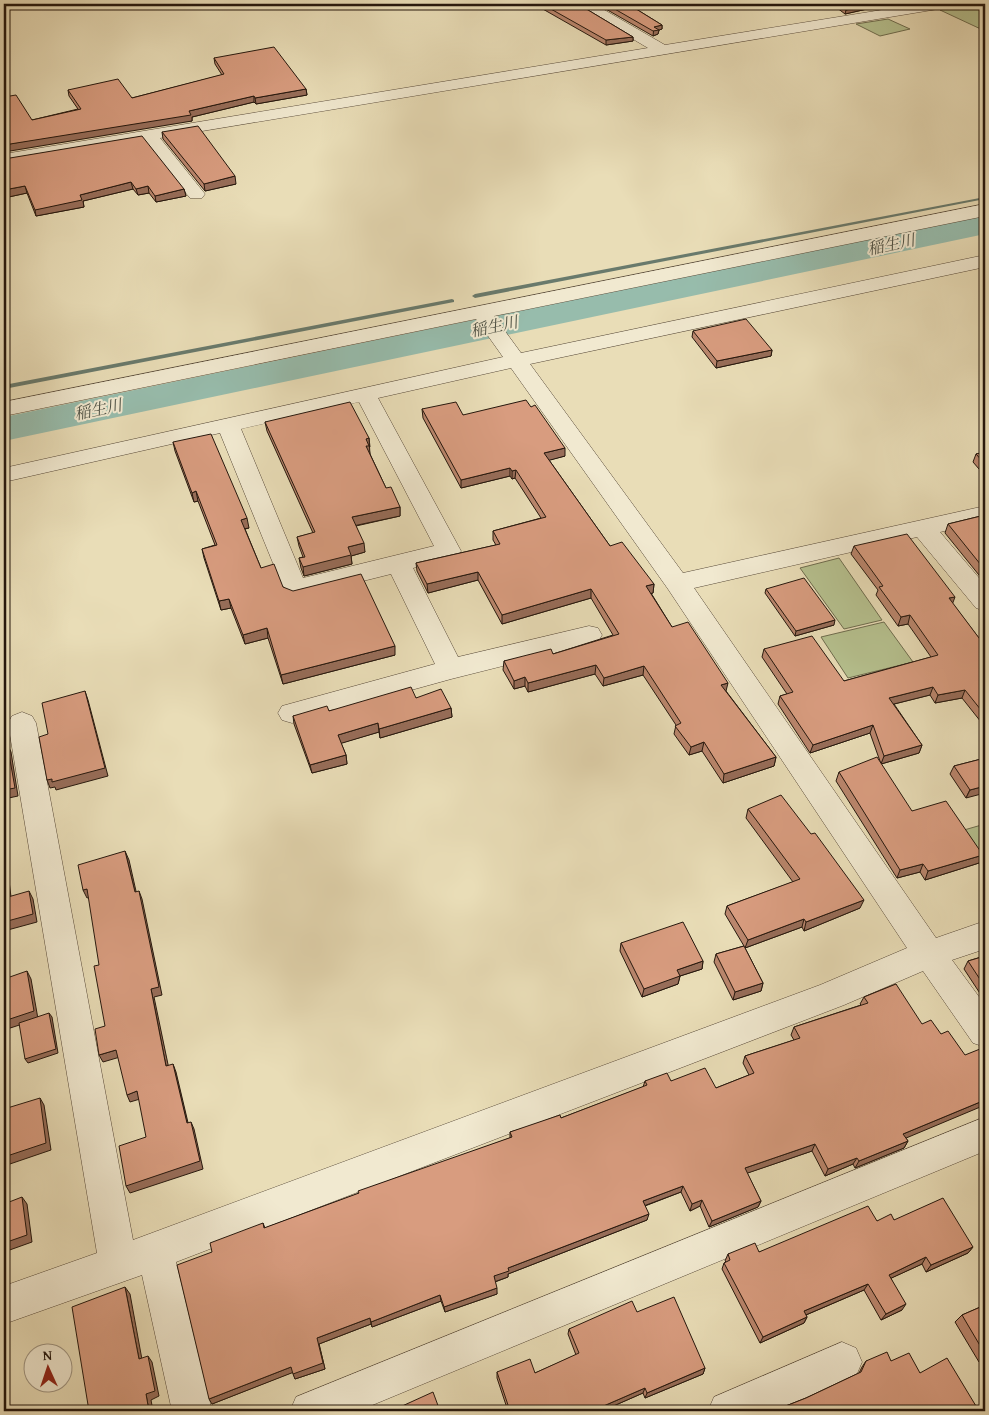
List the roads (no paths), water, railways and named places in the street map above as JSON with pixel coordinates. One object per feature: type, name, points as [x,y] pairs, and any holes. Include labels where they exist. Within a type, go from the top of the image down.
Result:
[{"type":"street","points":[[584,4],[662,50]]},
{"type":"street","points":[[879,4],[895,12]]},
{"type":"street","points":[[4,159],[944,4]]},
{"type":"street","points":[[148,135],[196,194]]},
{"type":"street","points":[[4,409],[484,316],[985,210]]},
{"type":"street","points":[[4,475],[516,360],[985,261]]},
{"type":"street","points":[[484,316],[677,583],[929,954],[985,1032]]},
{"type":"street","points":[[228,425],[295,589],[449,551],[365,393]]},
{"type":"street","points":[[677,583],[985,514]]},
{"type":"street","points":[[923,528],[985,602]]},
{"type":"street","points":[[398,563],[451,669]]},
{"type":"street","points":[[292,713],[451,669],[589,635]]},
{"type":"street","points":[[22,723],[118,1263]]},
{"type":"street","points":[[4,1305],[154,1251],[832,995],[929,954],[985,936]]},
{"type":"street","points":[[310,1411],[985,1134]]},
{"type":"street","points":[[154,1251],[192,1411]]},
{"type":"street","points":[[728,1411],[842,1362]]},
{"type":"waterway","points":[[475,296],[985,198]]},
{"type":"waterway","name":"稲生川","points":[[4,429],[985,224]]},
{"type":"waterway","points":[[4,387],[452,301]]}]
